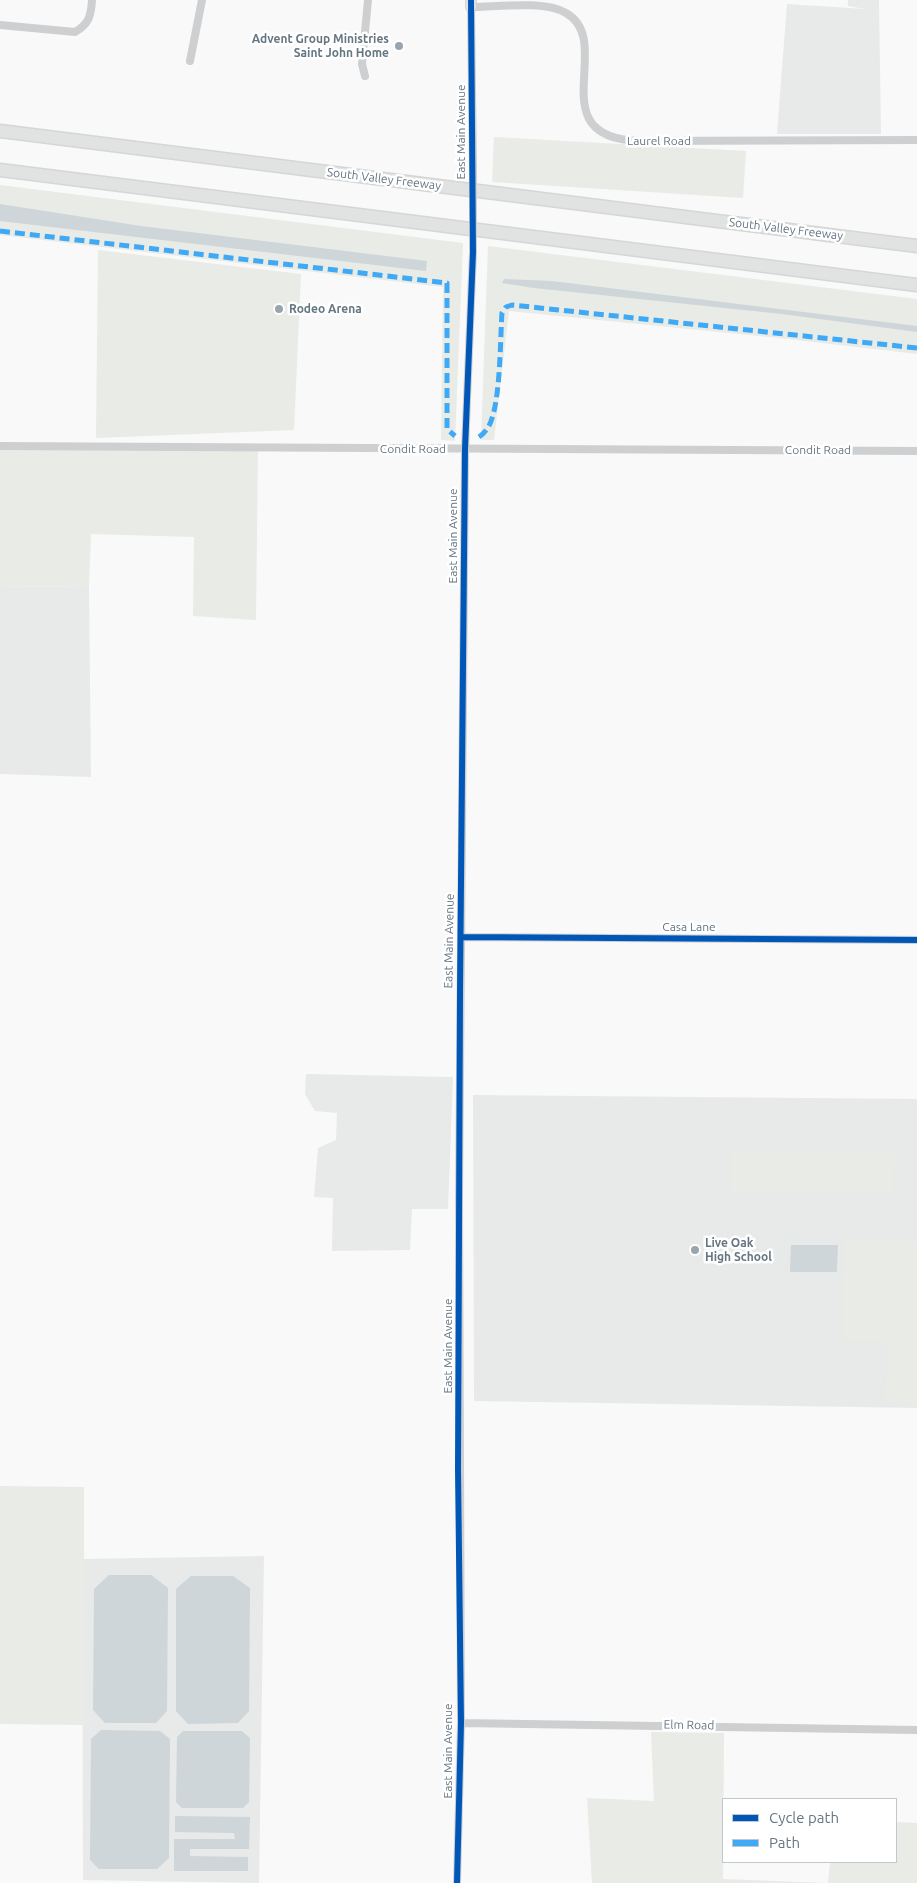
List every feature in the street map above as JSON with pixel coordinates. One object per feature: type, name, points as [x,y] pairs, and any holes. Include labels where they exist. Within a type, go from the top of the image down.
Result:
[{"type":"highway","name":"South Valley Freeway","points":[[0,131],[917,246]]},
{"type":"highway","points":[[0,170],[917,285]]},
{"type":"street","points":[[0,25],[75,32],[85,26],[91,14],[92,0]]},
{"type":"street","points":[[190,61],[202,0]]},
{"type":"street","points":[[365,76],[362,64],[368,0]]},
{"type":"street","name":"Laurel Road","points":[[471,4],[535,6],[554,8],[568,13],[578,23],[582,35],[584,104],[588,119],[596,129],[609,137],[641,141],[917,140]]},
{"type":"street","name":"East Main Avenue","points":[[457,1883],[461,1723],[458,1469],[465,449],[473,252],[471,4]]},
{"type":"street","name":"Condit Road","points":[[0,446],[917,451]]},
{"type":"street","name":"Casa Lane","points":[[461,937],[917,940]]},
{"type":"street","name":"Elm Road","points":[[461,1723],[917,1730]]},
{"type":"shaded area","points":[[848,0],[879,0],[881,134],[777,134],[787,4],[865,9],[848,6]]},
{"type":"shaded area","points":[[494,137],[746,151],[743,198],[492,182]]},
{"type":"shaded area","points":[[0,185],[463,243],[455,441],[441,440],[443,287],[0,235]]},
{"type":"shaded area","points":[[0,204],[141,226],[427,261],[426,271],[0,221]]},
{"type":"shaded area","points":[[488,246],[917,299],[917,354],[509,311],[494,440],[481,440]]},
{"type":"shaded area","points":[[98,250],[301,274],[294,430],[96,438]]},
{"type":"shaded area","points":[[504,279],[552,281],[917,326],[917,332],[782,314],[534,288],[502,283]]},
{"type":"shaded area","points":[[0,447],[258,449],[256,620],[193,616],[194,537],[91,534],[89,586],[0,587]]},
{"type":"shaded area","points":[[89,586],[91,777],[0,774],[0,587]]},
{"type":"shaded area","points":[[306,1074],[453,1077],[448,1209],[412,1209],[410,1250],[332,1251],[333,1198],[314,1197],[318,1148],[336,1140],[337,1113],[315,1111],[305,1094]]},
{"type":"shaded area","name":"Live Oak High School","points":[[473,1095],[917,1099],[917,1408],[474,1401]]},
{"type":"shaded area","points":[[732,1150],[895,1151],[894,1194],[731,1193]]},
{"type":"shaded area","points":[[845,1239],[917,1241],[917,1403],[885,1402],[887,1342],[842,1341]]},
{"type":"shaded area","points":[[791,1245],[838,1245],[837,1272],[790,1272]]},
{"type":"shaded area","points":[[0,1486],[84,1487],[84,1725],[0,1724]]},
{"type":"shaded area","points":[[264,1556],[259,1883],[83,1880],[82,1559]]},
{"type":"shaded area","points":[[109,1575],[151,1575],[168,1588],[167,1711],[156,1723],[105,1723],[93,1710],[94,1589]]},
{"type":"shaded area","points":[[191,1576],[233,1576],[250,1588],[249,1711],[238,1723],[188,1724],[176,1711],[176,1589]]},
{"type":"shaded area","points":[[101,1730],[160,1731],[170,1739],[169,1858],[157,1869],[99,1869],[90,1860],[91,1739]]},
{"type":"shaded area","points":[[183,1731],[242,1731],[250,1738],[249,1802],[243,1808],[182,1808],[176,1802],[177,1737]]},
{"type":"shaded area","points":[[651,1732],[724,1733],[724,1798],[722,1798],[723,1879],[828,1883],[592,1883],[587,1798],[654,1801]]},
{"type":"shaded area","points":[[175,1816],[250,1817],[249,1849],[190,1849],[190,1856],[248,1857],[248,1871],[174,1871],[174,1839],[235,1839],[234,1833],[175,1832]]},
{"type":"shaded area","points":[[897,1822],[917,1823],[917,1883],[828,1883],[830,1863],[897,1863]]},
{"type":"marked path","points":[[0,231],[447,283],[447,429],[455,436]]},
{"type":"marked path","points":[[479,437],[492,420],[499,374],[502,313],[506,307],[512,305],[917,348]]},
{"type":"cycle path","points":[[457,1883],[461,1723],[458,1469],[465,449],[473,252],[471,0]]},
{"type":"cycle path","points":[[461,937],[917,940]]},
{"type":"place","name":"Advent Group Ministries Saint John Home","points":[[399,46]]},
{"type":"place","name":"Rodeo Arena","points":[[279,309]]},
{"type":"place","name":"Live Oak High School","points":[[695,1250]]}]
